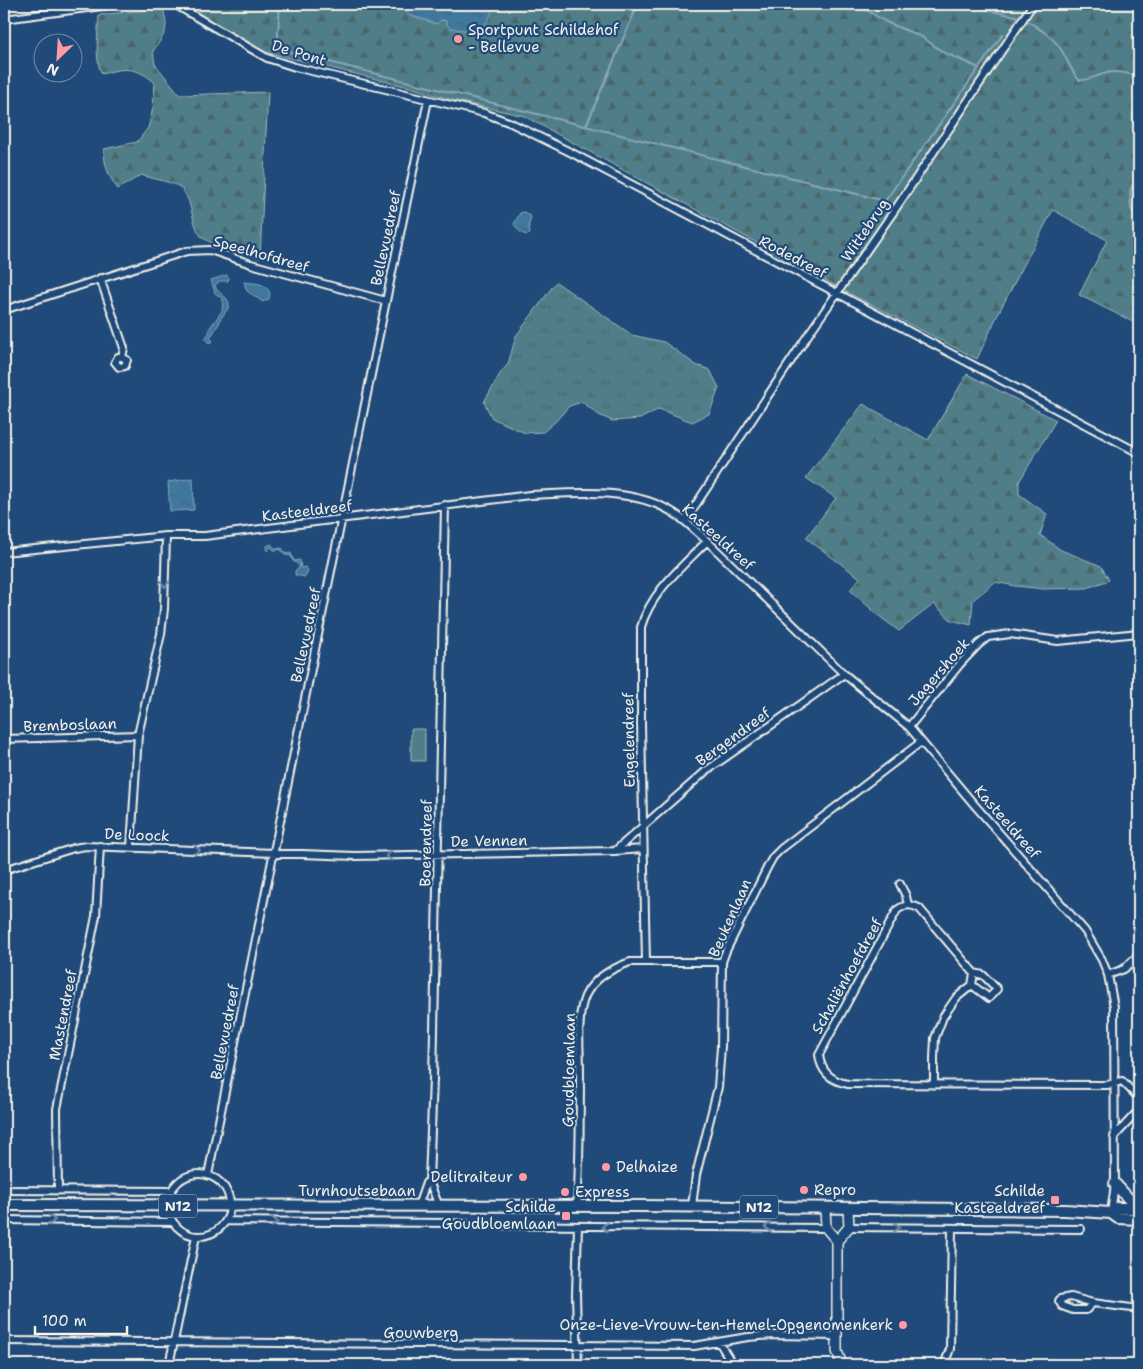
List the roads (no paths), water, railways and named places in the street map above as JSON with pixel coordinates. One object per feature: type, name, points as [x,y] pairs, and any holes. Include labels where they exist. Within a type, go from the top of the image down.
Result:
[{"type":"main road","points":[[1114,1184],[1138,1208]]},
{"type":"main road","name":"Turnhoutsebaan","points":[[4,1205],[692,1206],[1065,1210],[1105,1213]]},
{"type":"main road","name":"N12","points":[[1105,1213],[1117,1208],[1138,1208]]},
{"type":"main road","name":"N12","points":[[1105,1213],[1118,1218],[1139,1219]]},
{"type":"street","points":[[4,19],[117,4]]},
{"type":"street","name":"De Pont","points":[[174,4],[267,58],[295,67],[428,100]]},
{"type":"street","name":"Wittebrug","points":[[686,521],[789,363],[1032,4]]},
{"type":"street","name":"Rodedreef","points":[[428,100],[484,113],[519,127],[1139,454]]},
{"type":"street","name":"Bellevuedreef","points":[[208,1175],[428,100]]},
{"type":"street","name":"Speelhofdreef","points":[[4,310],[187,251],[210,250],[251,264],[386,301]]},
{"type":"street","points":[[100,278],[124,348],[122,357]]},
{"type":"street","name":"Kasteeldreef","points":[[4,552],[166,536],[205,536],[530,495],[572,493],[620,494],[641,498],[659,505],[686,521],[844,674],[909,727],[1086,931],[1108,975],[1114,1007],[1114,1184],[1105,1213]]},
{"type":"street","name":"Boerendreef","points":[[439,1206],[429,1181],[445,505]]},
{"type":"street","points":[[131,847],[138,735],[161,634],[164,609],[166,536]]},
{"type":"street","name":"Engelendreef","points":[[646,962],[641,627],[644,616],[652,601],[706,541]]},
{"type":"street","name":"Jagershoek","points":[[909,727],[960,664],[988,637],[1010,634],[1058,641],[1139,633]]},
{"type":"street","name":"Bergendreef","points":[[643,828],[706,771],[844,674]]},
{"type":"street","name":"Bremboslaan","points":[[4,739],[138,735]]},
{"type":"street","name":"Beukenlaan","points":[[692,1206],[696,1175],[718,1086],[721,1047],[722,962],[726,951],[773,857],[793,839],[921,742]]},
{"type":"street","points":[[615,851],[643,828]]},
{"type":"street","name":"De Loock","points":[[4,870],[74,848],[100,846],[273,854]]},
{"type":"street","name":"Mastendreef","points":[[58,1190],[57,1109],[96,916],[100,846]]},
{"type":"street","name":"De Vennen","points":[[273,854],[355,856],[644,849]]},
{"type":"street","points":[[900,884],[908,904],[919,908],[974,974],[983,975],[996,989],[989,998],[972,985]]},
{"type":"street","name":"Schaliënhoefdreef","points":[[908,904],[897,910],[825,1042],[819,1055],[824,1072],[837,1082],[848,1084],[1107,1085],[1115,1083]]},
{"type":"street","points":[[1108,975],[1124,969],[1139,955]]},
{"type":"street","name":"Goudbloemlaan","points":[[577,1206],[580,1164],[580,1026],[582,1002],[589,989],[598,978],[630,962],[722,962]]},
{"type":"street","points":[[1131,962],[1139,971]]},
{"type":"street","points":[[934,1085],[936,1038],[943,1017],[956,998],[972,985],[974,974]]},
{"type":"street","points":[[1115,1083],[1122,1081],[1139,1098]]},
{"type":"street","points":[[1114,1137],[1139,1110]]},
{"type":"street","points":[[197,1174],[208,1175],[216,1178],[227,1190],[231,1206],[226,1221],[221,1228],[205,1236],[187,1234],[173,1222],[168,1206],[171,1191],[185,1177],[197,1174]]},
{"type":"street","name":"Boerendreef","points":[[418,1206],[426,1183],[429,1181]]},
{"type":"street","points":[[4,1190],[171,1191]]},
{"type":"street","points":[[825,1208],[826,1228],[837,1241]]},
{"type":"street","points":[[842,1365],[837,1352],[837,1241],[848,1227],[848,1209]]},
{"type":"street","points":[[4,1220],[173,1222]]},
{"type":"street","name":"Turnhoutsebaan","points":[[226,1221],[826,1228]]},
{"type":"street","points":[[578,1226],[578,1365]]},
{"type":"street","points":[[848,1227],[1081,1228]]},
{"type":"street","points":[[944,1365],[950,1349],[952,1228]]},
{"type":"street","points":[[169,1365],[196,1236]]},
{"type":"street","points":[[1093,1303],[1139,1309]]},
{"type":"street","name":"Gouwberg","points":[[4,1341],[577,1347],[694,1346],[748,1337],[837,1336]]},
{"type":"street","points":[[719,1342],[734,1365]]},
{"type":"water","points":[[405,4],[440,4],[444,9],[448,10],[451,7],[460,9],[462,4],[467,6],[469,4],[494,4],[490,17],[475,32],[450,28],[446,21],[441,20],[437,24],[409,15],[406,12]]},
{"type":"water","points":[[524,212],[531,217],[529,225],[530,234],[527,235],[517,229],[514,224],[520,213]]},
{"type":"water","points":[[227,275],[228,281],[220,281],[215,285],[218,291],[228,300],[229,307],[210,338],[213,341],[209,343],[205,339],[210,331],[209,329],[222,311],[223,299],[215,293],[211,280]]},
{"type":"water","points":[[244,282],[265,286],[270,293],[269,299],[263,302],[247,291]]},
{"type":"water","points":[[193,478],[194,510],[170,511],[168,482]]},
{"type":"water","points":[[271,544],[276,549],[282,548],[286,554],[291,553],[294,561],[300,560],[301,568],[306,567],[308,570],[305,577],[295,575],[299,565],[293,561],[291,556],[285,555],[280,549],[275,551],[271,547],[267,551],[267,546]]},
{"type":"waterway","points":[[280,4],[277,49],[885,201],[1003,34]]},
{"type":"waterway","points":[[586,126],[638,4]]},
{"type":"waterway","points":[[857,4],[886,22],[922,37],[943,52],[979,68]]},
{"type":"waterway","points":[[973,4],[987,10],[1020,17]]},
{"type":"waterway","points":[[1026,20],[1044,32],[1057,44],[1079,80],[1112,72],[1126,73],[1139,77]]},
{"type":"waterway","points":[[1139,108],[1133,114],[1133,124],[1139,132]]},
{"type":"waterway","points":[[1139,173],[1130,191],[1131,209],[1139,219]]},
{"type":"place","name":"Sportpunt Schildehof - Bellevue","points":[[458,39]]},
{"type":"place","name":"Delhaize","points":[[606,1167]]},
{"type":"place","name":"Delitraiteur","points":[[523,1177]]},
{"type":"place","name":"Repro","points":[[804,1190]]},
{"type":"place","name":"Express","points":[[565,1192]]},
{"type":"place","name":"Schilde Kasteeldreef","points":[[1055,1200]]},
{"type":"place","name":"Schilde Goudbloemlaan","points":[[566,1216]]},
{"type":"place","name":"Onze-Lieve-Vrouw-ten-Hemel-Opgenomenkerk","points":[[903,1325]]}]
